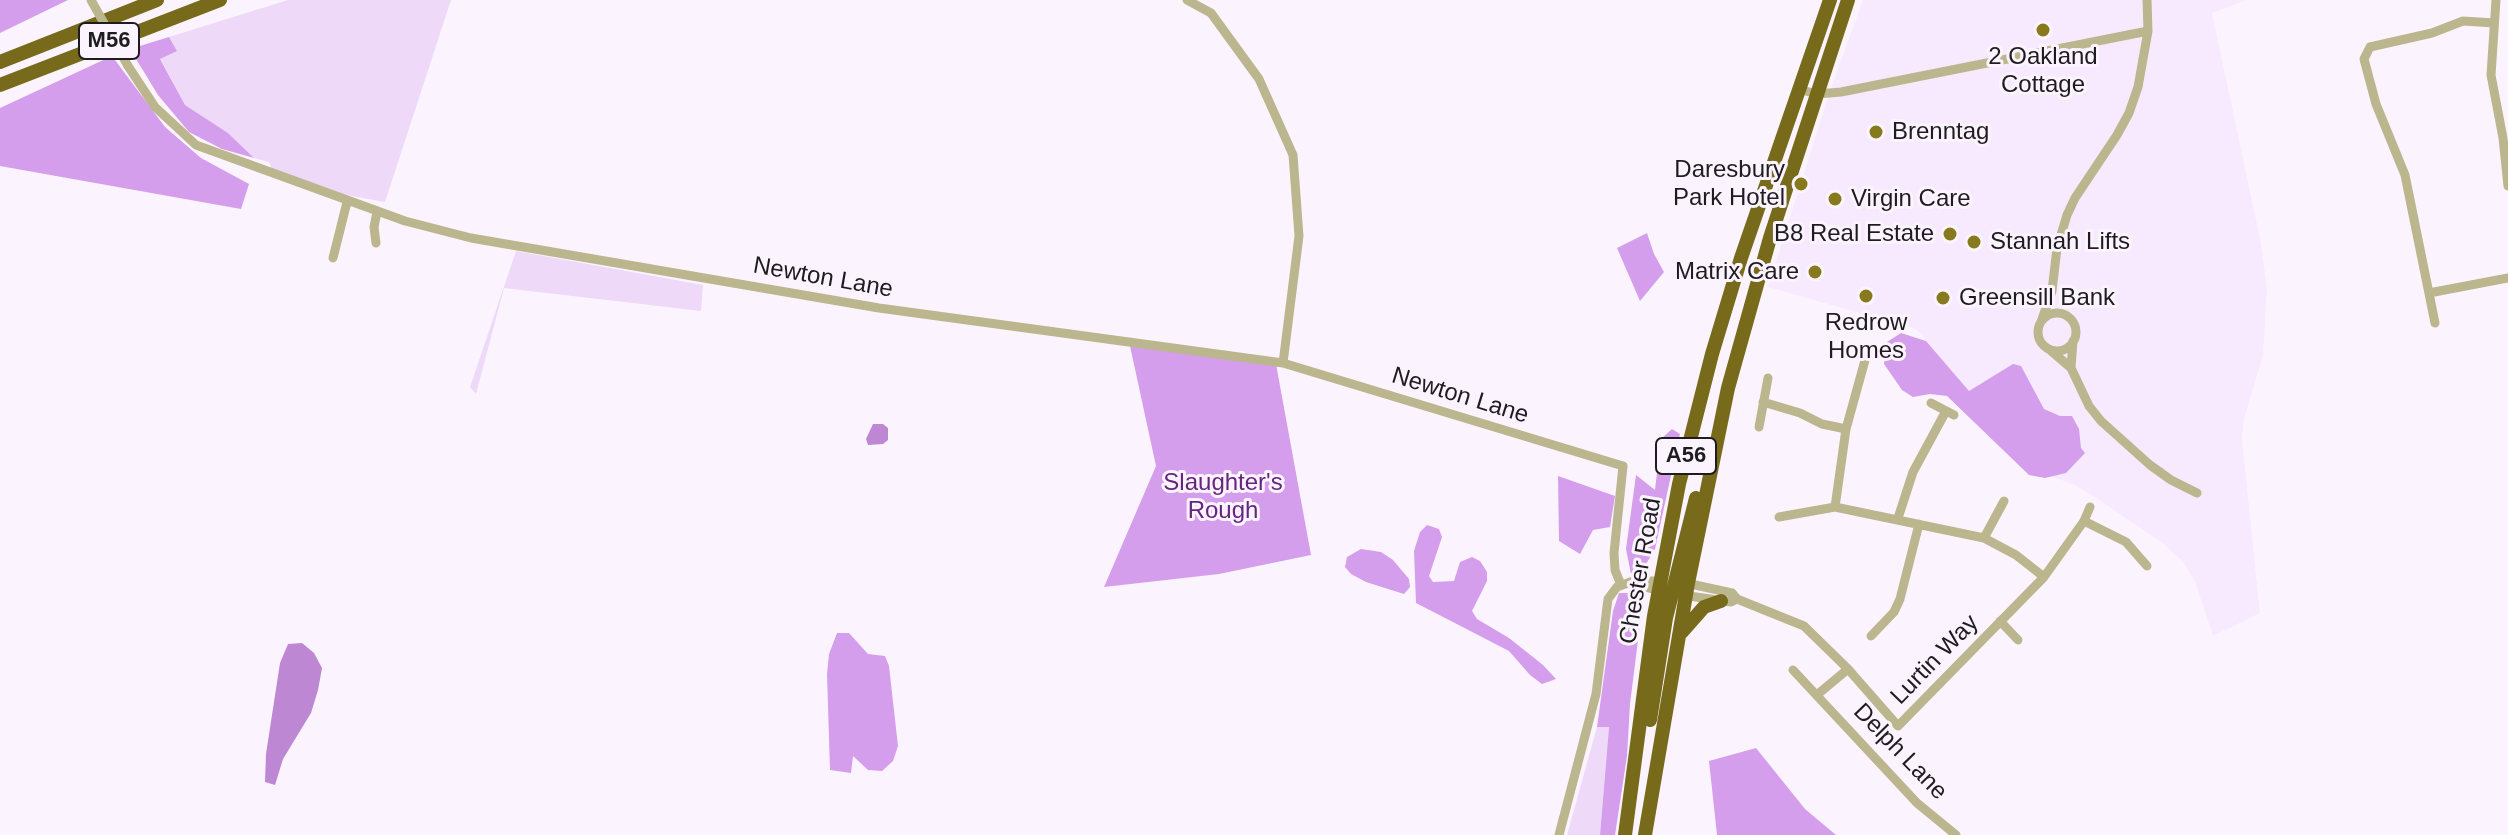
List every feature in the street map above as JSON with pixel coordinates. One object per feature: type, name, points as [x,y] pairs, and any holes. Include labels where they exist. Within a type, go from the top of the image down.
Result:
[{"type":"highway","name":"M56","points":[[0,62],[157,0]]},
{"type":"highway","name":"M56","points":[[0,85],[81,51],[220,0]]},
{"type":"highway","name":"Chester Road","points":[[1645,835],[1680,634],[1673,588],[1679,484],[1712,354],[1741,258],[1830,0]]},
{"type":"highway","name":"Chester Road","points":[[1625,835],[1638,743],[1673,588],[1717,438],[1749,308],[1848,0]]},
{"type":"highway","points":[[1680,634],[1695,614],[1721,601]]},
{"type":"street","name":"Newton Lane","points":[[91,0],[155,107],[196,145],[377,212],[471,238],[891,310],[1283,363],[1623,466]]},
{"type":"street","points":[[1187,0],[1211,13],[1259,79],[1293,155],[1299,236],[1283,363]]},
{"type":"street","points":[[2071,368],[2038,336],[2052,291],[2057,248],[2067,215],[2129,113],[2143,63],[2148,31],[2147,0]]},
{"type":"street","points":[[2496,0],[2491,75],[2508,186]]},
{"type":"street","points":[[2435,323],[2405,175],[2376,104],[2364,59],[2370,47],[2432,33],[2463,21],[2494,23]]},
{"type":"street","points":[[1798,89],[1817,94],[1841,92],[2148,31]]},
{"type":"street","points":[[333,258],[347,202]]},
{"type":"street","points":[[376,243],[374,227],[377,212]]},
{"type":"street","points":[[363,225],[374,227]]},
{"type":"street","points":[[2429,293],[2508,278]]},
{"type":"street","points":[[2052,291],[2074,325],[2071,368],[2079,391],[2101,421],[2161,473],[2197,493]]},
{"type":"street","points":[[2041,322],[2049,315],[2066,316]]},
{"type":"street","points":[[2049,349],[2060,350],[2073,341]]},
{"type":"street","points":[[1835,507],[1846,429],[1867,353]]},
{"type":"street","points":[[1759,427],[1768,378]]},
{"type":"street","points":[[1763,402],[1800,413],[1822,424],[1846,429]]},
{"type":"street","points":[[1898,518],[1913,472],[1950,413],[1931,403]]},
{"type":"street","name":"Chester Road","points":[[1559,835],[1596,694],[1608,599],[1614,589],[1625,584],[1615,570],[1614,553],[1623,466]]},
{"type":"street","points":[[1984,538],[2004,501]]},
{"type":"street","points":[[1779,517],[1835,507],[1898,518],[1984,538],[2016,555],[2044,577]]},
{"type":"street","name":"Lurtin Way","points":[[1898,726],[2044,577],[2084,521],[2090,507]]},
{"type":"street","points":[[2084,521],[2126,542],[2147,566]]},
{"type":"street","points":[[1871,636],[1885,623],[1900,599],[1919,524]]},
{"type":"street","name":"Delph Lane","points":[[1625,584],[1732,593],[1737,599],[1804,626],[1848,669],[1898,726]]},
{"type":"street","name":"Delph Lane","points":[[1673,588],[1721,601],[1737,599]]},
{"type":"street","name":"Lurtin Way","points":[[2000,621],[2018,640]]},
{"type":"street","name":"Delph Lane","points":[[1818,694],[1848,669]]},
{"type":"street","name":"Delph Lane","points":[[1793,670],[1917,803],[1956,835]]},
{"type":"shaded area","points":[[288,0],[451,0],[385,202],[330,192],[272,169],[269,162],[254,158],[228,133],[185,105],[160,58],[177,51],[169,37]]},
{"type":"shaded area","points":[[1863,0],[2247,0],[2212,13],[2261,243],[2267,289],[2263,355],[2244,419],[2242,439],[2260,613],[2213,636],[2195,582],[2183,562],[2164,544],[2095,497],[2075,485],[2036,471],[2001,437],[1968,390],[1916,329],[1768,287],[1829,94]]},
{"type":"shaded area","points":[[516,251],[703,285],[701,311],[504,288],[476,394],[470,387]]},
{"type":"shaded area","points":[[873,424],[883,424],[888,428],[888,440],[883,444],[868,445],[866,439]]},
{"type":"shaded area","points":[[302,643],[314,653],[322,668],[318,690],[311,713],[283,759],[275,785],[265,782],[266,754],[280,663],[288,644]]},
{"type":"shaded area","points":[[1609,726],[1600,835],[1567,835],[1597,727]]},
{"type":"green space","points":[[0,0],[68,0],[0,33]]},
{"type":"green space","points":[[169,37],[177,51],[160,59],[185,105],[228,133],[254,158],[222,149],[189,132],[158,95],[130,49]]},
{"type":"green space","points":[[112,56],[165,127],[201,158],[249,184],[241,209],[0,166],[0,108]]},
{"type":"green space","points":[[1647,233],[1664,272],[1640,301],[1617,248]]},
{"type":"green space","points":[[1901,333],[1926,341],[1969,391],[2013,364],[2021,366],[2044,409],[2060,416],[2072,416],[2085,453],[2066,473],[2045,478],[2029,475],[1947,396],[1930,394],[1913,397],[1902,390],[1884,364],[1887,342]]},
{"type":"green space","name":"Slaughter's Rough","points":[[1130,346],[1276,364],[1311,555],[1219,574],[1104,587],[1156,466]]},
{"type":"green space","points":[[1672,429],[1680,434],[1655,549],[1646,564],[1645,576],[1631,574],[1626,549],[1636,475],[1655,490],[1661,439]]},
{"type":"green space","points":[[1558,476],[1615,496],[1610,527],[1593,530],[1580,554],[1559,541]]},
{"type":"green space","points":[[1427,525],[1439,529],[1442,537],[1429,576],[1433,582],[1454,581],[1460,562],[1472,557],[1480,561],[1487,572],[1487,581],[1472,611],[1477,619],[1509,638],[1556,679],[1542,684],[1509,651],[1416,603],[1414,551],[1420,532]]},
{"type":"green space","points":[[1361,549],[1381,552],[1393,560],[1409,579],[1410,587],[1404,594],[1351,574],[1345,567],[1347,557]]},
{"type":"green space","points":[[1619,593],[1636,593],[1642,608],[1627,756],[1615,835],[1600,835],[1609,727],[1597,727],[1613,611]]},
{"type":"green space","points":[[837,633],[849,633],[868,654],[885,656],[889,666],[898,746],[893,761],[882,771],[868,770],[853,756],[851,773],[830,770],[827,674],[829,654]]},
{"type":"green space","points":[[1756,748],[1805,809],[1836,835],[1717,835],[1709,761]]},
{"type":"place","name":"2 Oakland Cottage","points":[[2043,30]]},
{"type":"place","name":"Brenntag","points":[[1876,132]]},
{"type":"place","name":"Daresbury Park Hotel","points":[[1801,184]]},
{"type":"place","name":"Virgin Care","points":[[1835,199]]},
{"type":"place","name":"B8 Real Estate","points":[[1950,234]]},
{"type":"place","name":"Stannah Lifts","points":[[1974,242]]},
{"type":"place","name":"Matrix Care","points":[[1815,272]]},
{"type":"place","name":"Redrow Homes","points":[[1866,296]]},
{"type":"place","name":"Greensill Bank","points":[[1943,298]]}]
